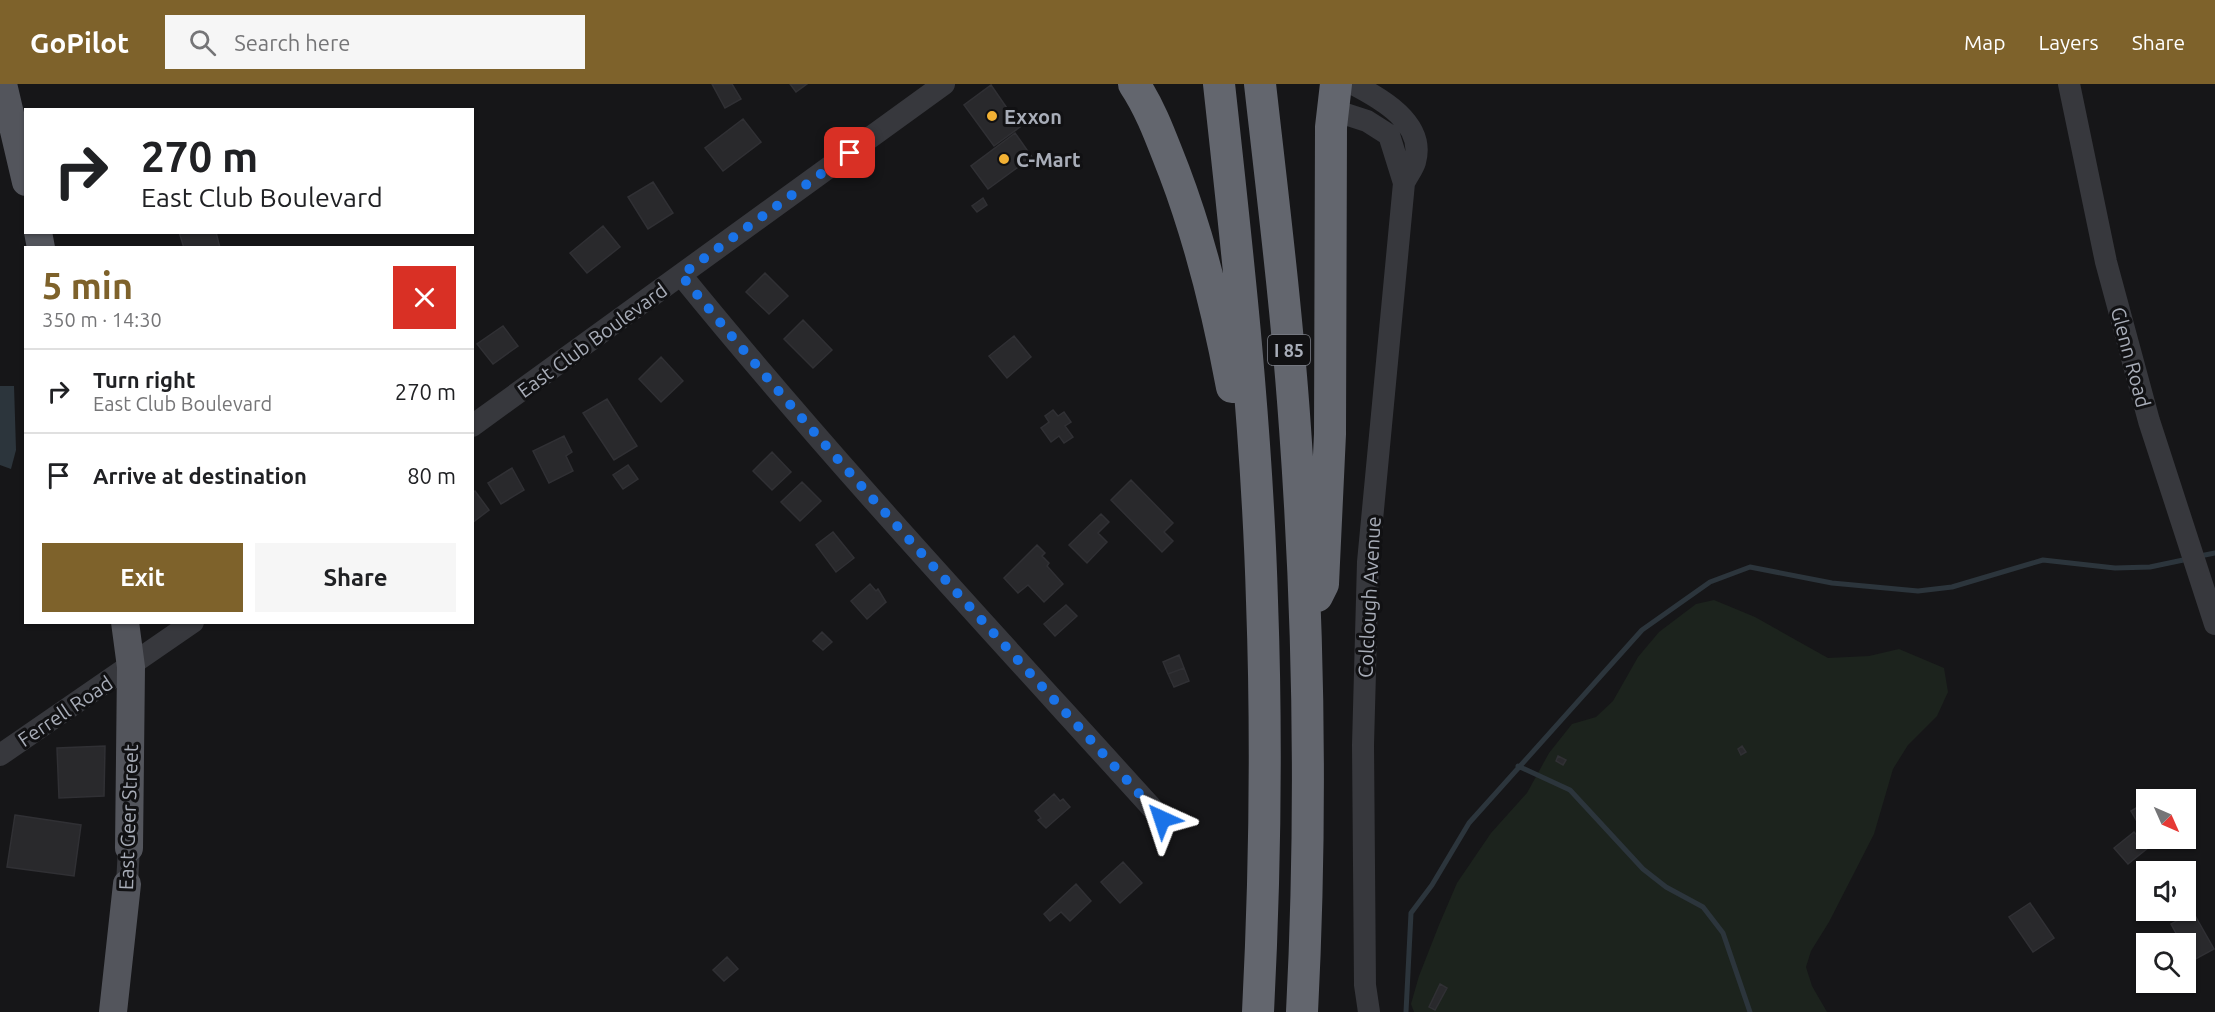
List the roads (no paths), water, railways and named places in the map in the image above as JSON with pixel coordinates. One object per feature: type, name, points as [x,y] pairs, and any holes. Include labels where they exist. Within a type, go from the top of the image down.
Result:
[{"type":"highway","points":[[1134,84],[1151,115],[1200,244],[1218,313],[1257,505]]},
{"type":"highway","name":"I 85","points":[[1219,84],[1246,344],[1262,599],[1265,803],[1258,1012]]},
{"type":"highway","name":"I 85","points":[[1260,84],[1288,340],[1300,505],[1305,618],[1307,836],[1302,1012]]},
{"type":"highway","points":[[1305,618],[1323,584],[1330,434],[1336,92]]},
{"type":"main road","points":[[3,84],[24,173]]},
{"type":"main road","name":"East Geer Street","points":[[125,624],[131,667],[129,848]]},
{"type":"main road","name":"East Geer Street","points":[[112,1012],[127,884]]},
{"type":"street","name":"East Club Boulevard","points":[[474,425],[944,84]]},
{"type":"street","name":"Glenn Road","points":[[2070,84],[2109,274],[2149,421],[2215,624]]},
{"type":"street","name":"Colclough Avenue","points":[[1336,92],[1367,121],[1389,135],[1404,183]]},
{"type":"street","name":"Colclough Avenue","points":[[1336,92],[1388,105],[1408,126],[1415,156],[1404,183],[1368,562],[1363,745],[1365,985],[1369,1012]]},
{"type":"street","points":[[681,275],[758,369],[864,489],[1162,819]]},
{"type":"street","points":[[131,667],[190,624]]},
{"type":"street","name":"Ferrell Road","points":[[0,755],[131,667]]},
{"type":"street","name":"East Geer Street","points":[[127,884],[129,848]]},
{"type":"waterway","points":[[2200,556],[2215,553]]},
{"type":"waterway","points":[[1406,1012],[1411,913],[1432,885],[1469,823],[1642,630],[1710,582],[1750,567],[1832,583],[1918,591],[1952,587],[2043,560],[2115,568],[2150,567],[2188,559]]},
{"type":"waterway","points":[[1518,766],[1570,790],[1643,869],[1666,887],[1703,907],[1723,933],[1750,1012]]},
{"type":"place","name":"Exxon","points":[[992,116]]},
{"type":"place","name":"C-Mart","points":[[1004,159]]}]
